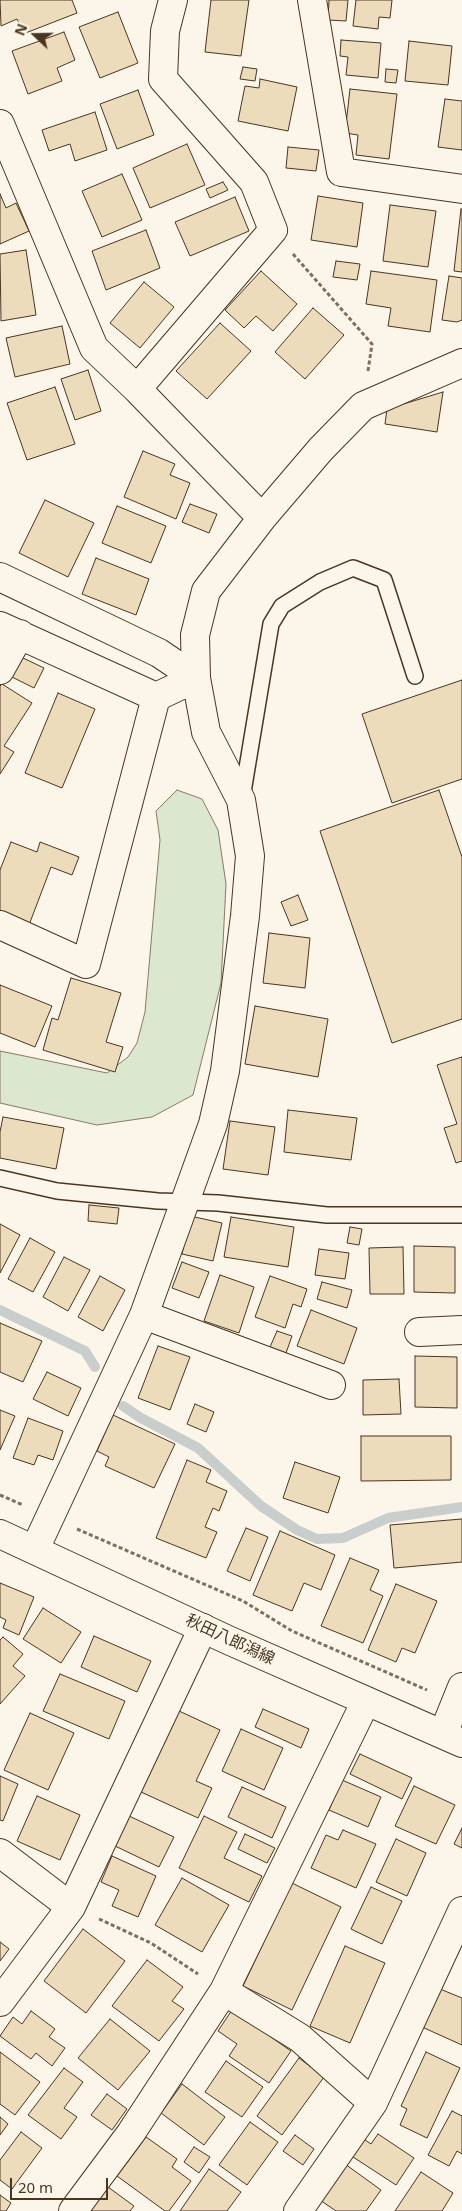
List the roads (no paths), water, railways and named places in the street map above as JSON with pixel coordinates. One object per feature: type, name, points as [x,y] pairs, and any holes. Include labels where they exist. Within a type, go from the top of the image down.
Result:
[{"type":"street","points":[[137,389],[273,230],[254,182],[163,80],[166,31],[173,0]]},
{"type":"street","points":[[312,0],[341,172],[462,189]]},
{"type":"street","points":[[0,124],[94,348],[137,389],[262,518]]},
{"type":"street","points":[[35,1549],[144,1315],[187,1201],[213,1124],[225,1071],[245,916],[250,856],[241,800],[206,732],[196,678],[195,635],[206,591],[262,518],[321,449],[363,406],[462,363]]},
{"type":"street","points":[[0,577],[159,653],[196,678]]},
{"type":"street","points":[[0,670],[10,630],[156,697]]},
{"type":"street","points":[[0,925],[86,964],[156,697],[196,678]]},
{"type":"street","points":[[144,1315],[332,1385]]},
{"type":"street","points":[[419,1332],[462,1330]]},
{"type":"street","name":"秋田八郎潟線","points":[[0,1534],[203,1628],[452,1739]]},
{"type":"street","points":[[0,2002],[71,1907],[203,1628]]},
{"type":"street","points":[[452,1739],[459,1695]]},
{"type":"street","points":[[74,2211],[131,2133],[224,1991],[366,1701]]},
{"type":"street","points":[[0,1854],[71,1907]]},
{"type":"street","points":[[304,2209],[373,2104],[462,1911]]},
{"type":"street","points":[[224,1991],[300,2038],[373,2104]]},
{"type":"lane","points":[[241,800],[271,624],[282,606],[320,582],[353,568],[384,580],[415,676]]},
{"type":"lane","points":[[0,1178],[57,1192],[158,1201],[187,1201],[327,1215],[462,1215]]},
{"type":"waterway","points":[[0,1310],[85,1351],[95,1367]]},
{"type":"waterway","points":[[123,1406],[141,1418],[198,1448],[261,1506],[297,1530],[317,1539],[343,1538],[388,1518],[462,1507]]}]
